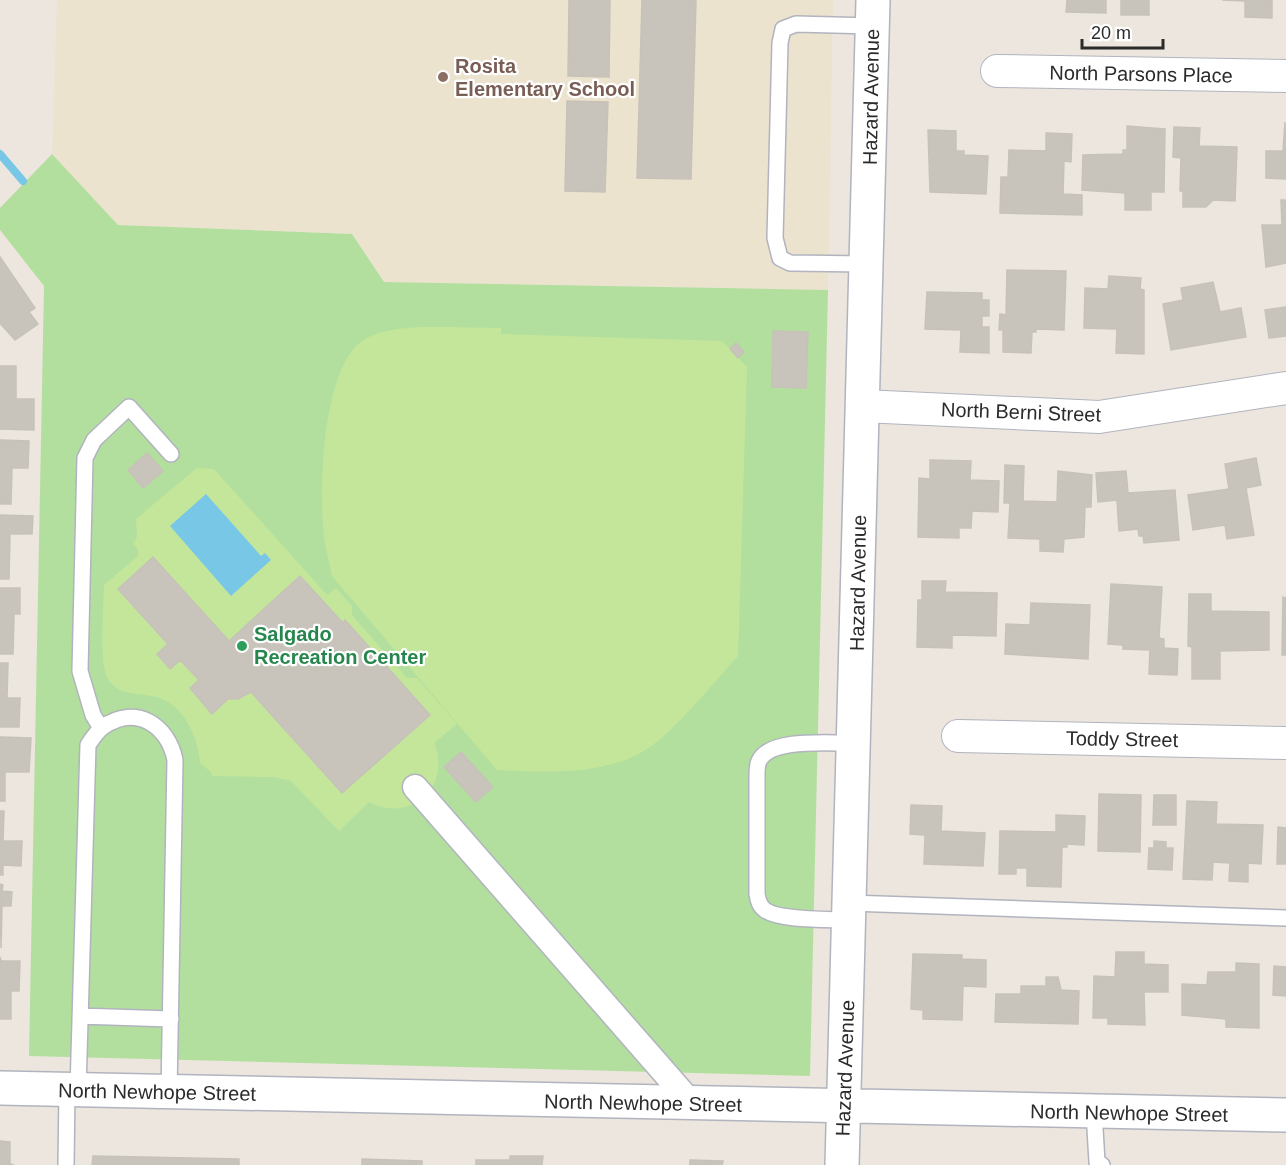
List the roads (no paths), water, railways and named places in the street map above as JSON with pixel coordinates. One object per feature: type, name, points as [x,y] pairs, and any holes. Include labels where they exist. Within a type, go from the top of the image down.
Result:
[{"type":"street","name":"Hazard Avenue","points":[[842,1165],[873,13]]},
{"type":"street","name":"North Parsons Place","points":[[997,72],[1286,76]]},
{"type":"street","name":"North Berni Street","points":[[863,406],[1099,417],[1286,388]]},
{"type":"street","name":"Toddy Street","points":[[958,736],[1286,743]]},
{"type":"street","points":[[415,787],[692,1104]]},
{"type":"street","name":"North Newhope Street","points":[[0,1088],[1286,1116]]},
{"type":"lane","points":[[866,264],[790,263],[780,258],[776,238],[779,55],[783,29],[796,24],[873,13]]},
{"type":"lane","points":[[101,728],[93,716],[80,671],[85,458],[94,440],[129,407],[171,454]]},
{"type":"lane","points":[[66,1165],[80,1016],[88,745],[101,728],[116,720],[148,721],[164,732],[171,744],[176,790],[170,1092]]},
{"type":"lane","points":[[854,743],[777,746],[765,753],[759,761],[757,894],[759,905],[767,912],[784,916],[849,912],[1286,918]]},
{"type":"lane","points":[[80,1016],[171,1019]]},
{"type":"lane","points":[[1094,1112],[1096,1162],[1102,1165]]},
{"type":"water","points":[[206,494],[261,556],[265,553],[271,560],[231,596],[170,526]]},
{"type":"waterway","points":[[0,154],[23,181]]},
{"type":"place","name":"Rosita Elementary School","points":[[443,77]]},
{"type":"place","name":"Salgado Recreation Center","points":[[242,646]]}]
